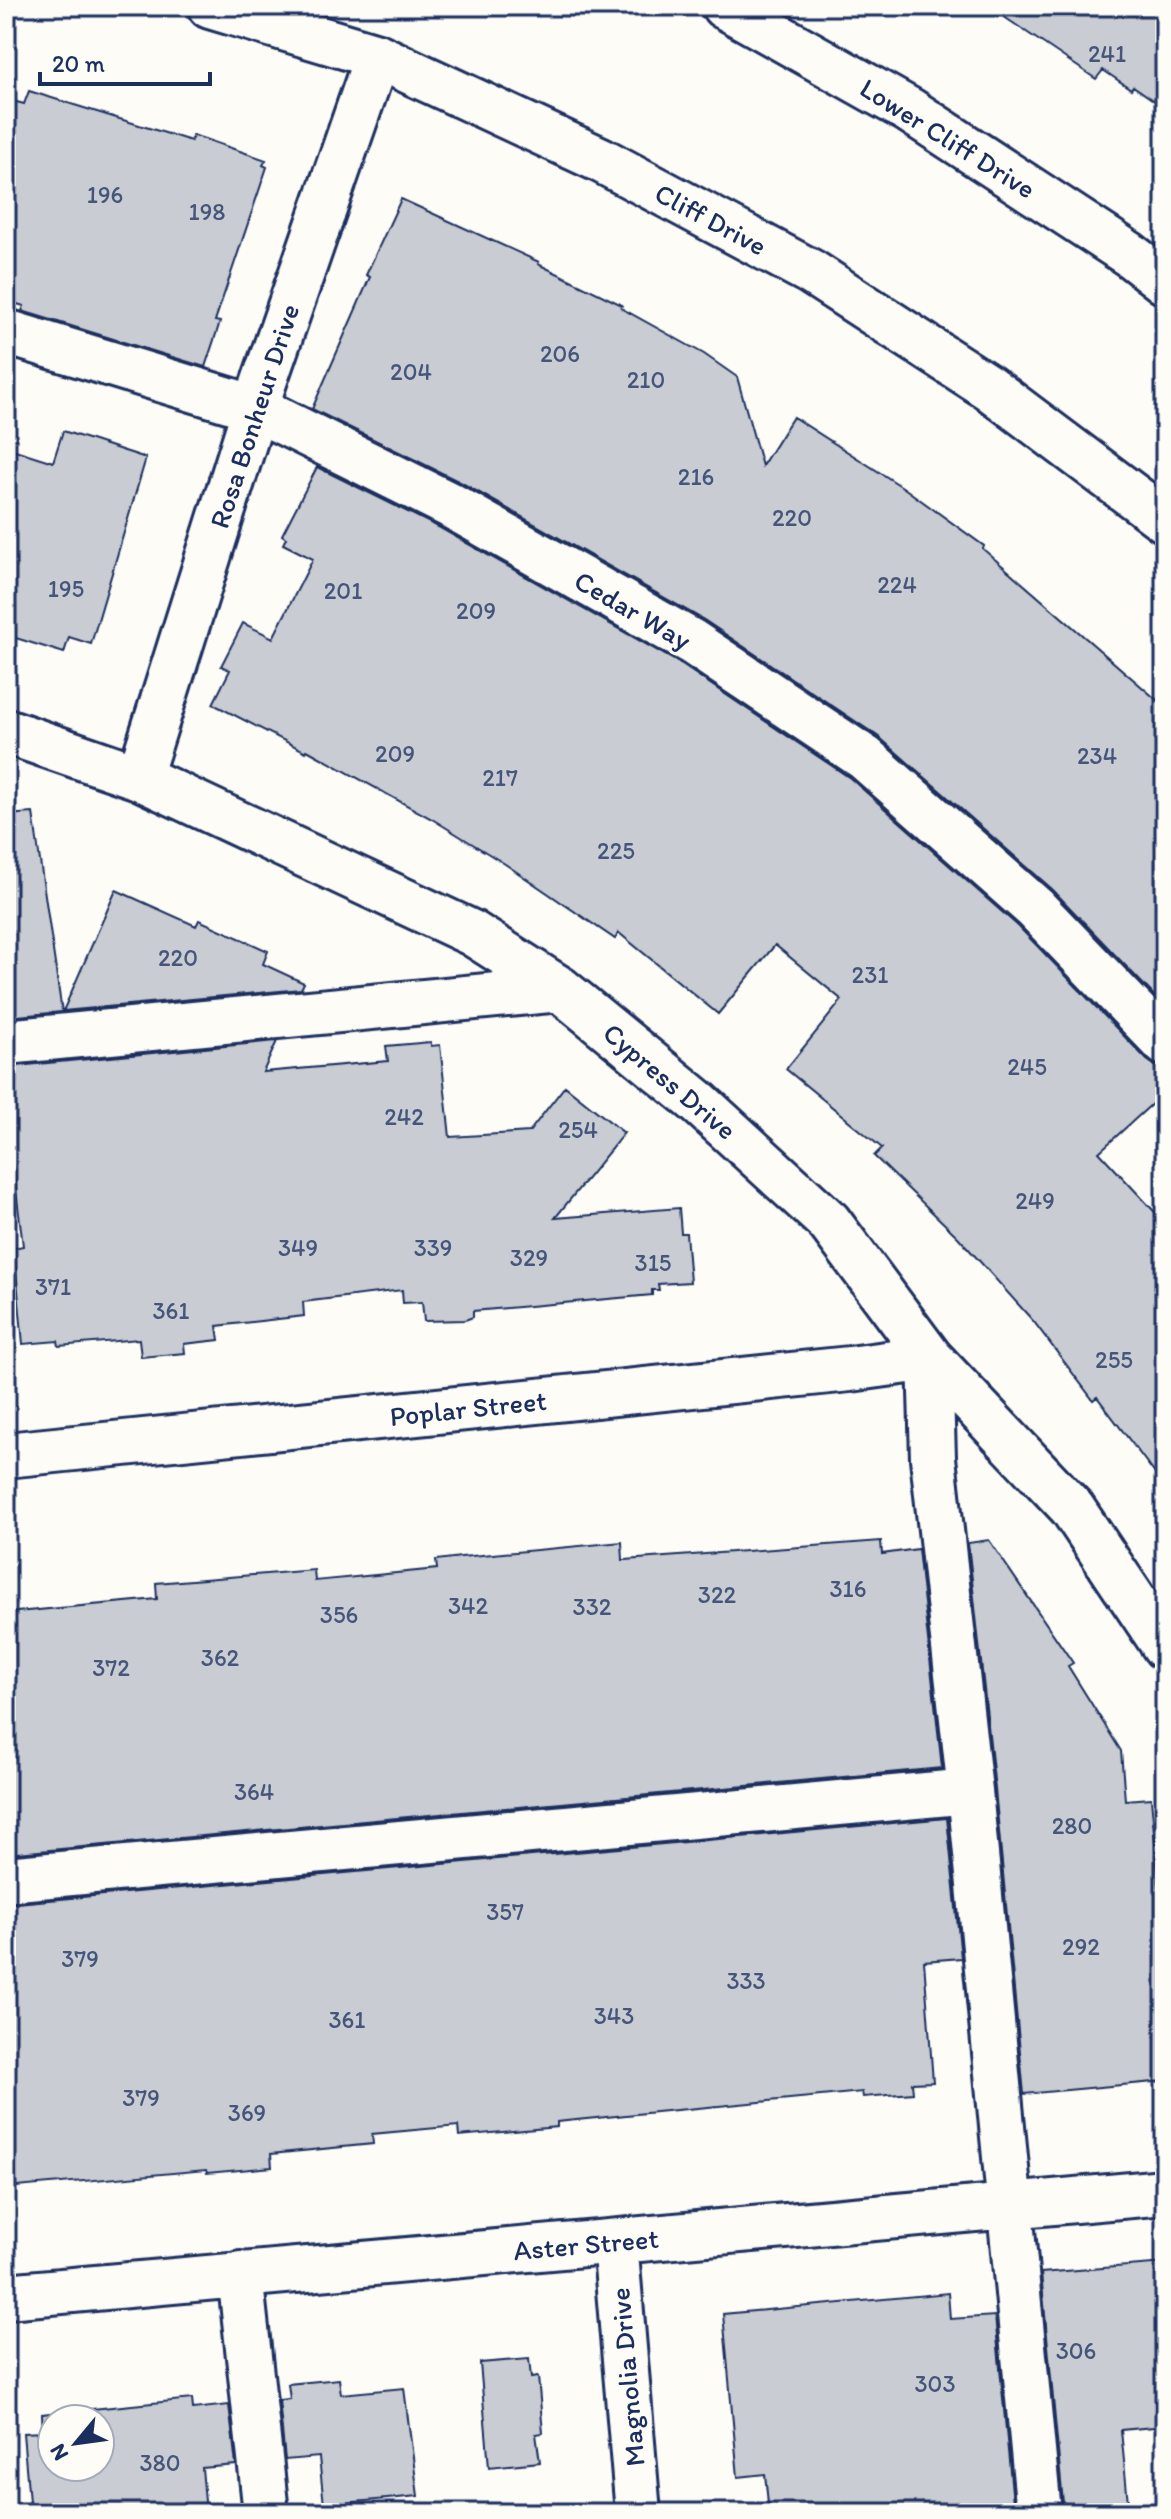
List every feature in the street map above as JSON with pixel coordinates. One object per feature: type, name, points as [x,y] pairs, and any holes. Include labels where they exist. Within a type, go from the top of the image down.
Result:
[{"type":"street","name":"Cliff Drive","points":[[210,6],[377,56],[601,160],[811,272],[988,387],[1165,520]]},
{"type":"street","name":"Lower Cliff Drive","points":[[724,6],[909,110],[1129,254],[1165,282]]},
{"type":"street","name":"Rosa Bonheur Drive","points":[[139,777],[255,408],[377,56]]},
{"type":"street","name":"Cedar Way","points":[[6,332],[255,408],[450,505],[692,642],[865,758],[1035,908],[1165,1043]]},
{"type":"street","name":"Cypress Drive","points":[[6,731],[139,777],[472,933],[560,989],[698,1102],[829,1222],[930,1358],[1072,1508],[1165,1647]]},
{"type":"street","points":[[6,1042],[560,989]]},
{"type":"street","points":[[930,1358],[933,1458],[970,1791],[1039,2513]]},
{"type":"street","name":"Poplar Street","points":[[6,1455],[850,1369],[930,1358]]},
{"type":"street","points":[[6,1879],[970,1791]]},
{"type":"street","name":"Aster Street","points":[[6,2296],[1165,2192]]},
{"type":"street","name":"Magnolia Drive","points":[[615,2242],[638,2513]]},
{"type":"street","points":[[240,2274],[266,2513]]},
{"type":"building","points":[[988,6],[1165,6],[1165,108],[1103,70],[1096,79]]},
{"type":"building","points":[[29,91],[191,141],[193,135],[266,160],[263,165],[267,167],[215,321],[220,322],[205,367],[22,311],[24,306],[6,301],[6,99],[24,104]]},
{"type":"building","points":[[401,199],[539,262],[622,305],[621,308],[704,354],[737,377],[762,466],[793,417],[904,488],[984,546],[983,549],[1165,707],[1165,1007],[1052,889],[879,737],[704,620],[462,483],[312,409],[370,277],[366,275]]},
{"type":"building","points":[[63,431],[146,458],[91,644],[69,637],[64,653],[6,635],[6,447],[53,462]]},
{"type":"building","points":[[317,467],[438,527],[679,663],[850,778],[1018,926],[1147,1060],[1157,1067],[1165,1067],[1165,1092],[1099,1152],[1165,1223],[1165,1487],[1097,1397],[1093,1400],[1034,1322],[958,1237],[874,1156],[882,1148],[786,1069],[842,1000],[775,945],[718,1014],[619,933],[615,939],[432,819],[307,750],[213,704],[230,670],[221,666],[243,623],[273,638],[313,559],[283,544],[286,538],[282,535]]},
{"type":"building","points":[[33,813],[62,1012],[6,1017],[6,815]]},
{"type":"building","points":[[116,890],[196,926],[199,920],[268,951],[263,964],[304,983],[301,989],[63,1011]]},
{"type":"building","points":[[277,1041],[263,1072],[388,1061],[386,1046],[431,1042],[431,1046],[440,1045],[450,1137],[529,1132],[565,1086],[624,1133],[555,1218],[679,1208],[681,1233],[686,1233],[690,1282],[658,1284],[659,1290],[652,1290],[652,1295],[473,1311],[473,1317],[465,1320],[424,1321],[422,1302],[403,1303],[402,1290],[303,1302],[304,1316],[217,1326],[219,1340],[184,1344],[185,1353],[141,1357],[139,1339],[59,1346],[58,1341],[23,1344],[14,1248],[23,1246],[11,1150],[6,1151],[6,1067]]},
{"type":"building","points":[[989,1540],[1073,1663],[1068,1666],[1121,1751],[1125,1800],[1151,1798],[1160,1899],[1165,1899],[1165,2081],[1024,2094],[968,1543]]},
{"type":"building","points":[[881,1541],[882,1554],[918,1549],[942,1768],[6,1854],[6,1613],[157,1599],[156,1583],[314,1570],[315,1581],[437,1569],[436,1560],[622,1542],[625,1560]]},
{"type":"building","points":[[947,1818],[961,1958],[924,1961],[933,2082],[912,2083],[913,2093],[863,2097],[862,2092],[557,2122],[557,2127],[459,2136],[458,2126],[372,2134],[373,2144],[271,2154],[272,2167],[6,2188],[6,1904]]},
{"type":"building","points":[[1165,2263],[1165,2426],[1121,2430],[1129,2513],[1064,2513],[1041,2273]]},
{"type":"building","points":[[948,2293],[950,2319],[995,2316],[1014,2513],[769,2513],[765,2474],[738,2477],[723,2314]]},
{"type":"building","points":[[529,2359],[531,2378],[538,2377],[543,2433],[536,2434],[540,2462],[489,2467],[480,2363]]},
{"type":"building","points":[[339,2379],[341,2394],[404,2388],[418,2496],[324,2505],[319,2457],[285,2460],[279,2400],[290,2399],[288,2384]]},
{"type":"building","points":[[192,2399],[193,2409],[229,2405],[236,2465],[202,2468],[206,2513],[30,2513],[23,2433],[36,2432],[36,2483],[116,2483],[116,2407]]}]
